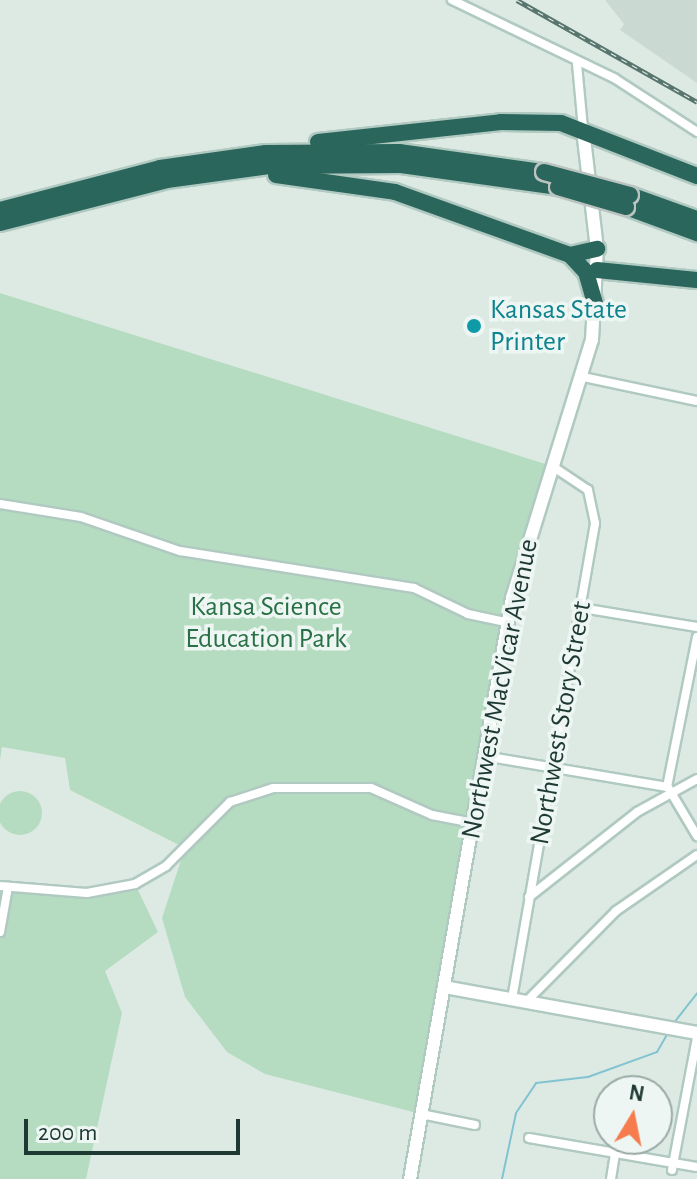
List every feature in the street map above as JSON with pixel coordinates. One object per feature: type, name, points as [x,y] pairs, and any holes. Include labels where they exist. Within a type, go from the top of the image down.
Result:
[{"type":"highway","points":[[0,210],[224,158],[510,121],[583,129],[697,176]]},
{"type":"highway","points":[[224,158],[399,152],[544,172],[628,201],[697,233]]},
{"type":"highway","points":[[0,223],[167,180],[361,163],[558,187],[697,219]]},
{"type":"highway","points":[[167,180],[284,175],[351,183],[570,255],[586,272],[596,308]]},
{"type":"highway","points":[[570,255],[597,249]]},
{"type":"highway","points":[[597,270],[697,280]]},
{"type":"main road","name":"Northwest MacVicar Avenue","points":[[410,1179],[507,622],[552,466],[583,377],[596,308],[597,249],[583,129]]},
{"type":"main road","points":[[444,987],[693,1034]]},
{"type":"street","points":[[452,0],[516,26],[577,64],[614,78],[697,132]]},
{"type":"street","name":"Northwest MacVicar Avenue","points":[[577,64],[583,129]]},
{"type":"street","points":[[583,377],[697,401]]},
{"type":"street","name":"Northwest Story Street","points":[[519,1000],[529,897],[582,608],[595,511],[583,483],[552,466]]},
{"type":"street","points":[[0,504],[81,517],[180,551],[414,588],[468,614],[507,622]]},
{"type":"street","points":[[582,608],[697,627]]},
{"type":"street","points":[[697,637],[670,789],[697,836]]},
{"type":"street","points":[[484,756],[670,789]]},
{"type":"street","points":[[529,897],[575,856],[670,789],[697,779]]},
{"type":"street","points":[[0,932],[4,886],[87,893],[135,884],[166,866],[230,802],[273,788],[371,788],[432,815],[473,823]]},
{"type":"street","points":[[519,1000],[616,911],[697,855]]},
{"type":"street","points":[[674,1167],[693,1034]]},
{"type":"street","points":[[421,1114],[475,1125]]},
{"type":"street","points":[[529,1138],[593,1149]]},
{"type":"street","points":[[611,1179],[615,1155]]},
{"type":"street","points":[[623,1155],[674,1167],[697,1167]]},
{"type":"shaded area","points":[[605,0],[697,0],[697,83],[620,30],[624,24]]},
{"type":"green space","name":"Kansa Science Education Park","points":[[0,293],[552,466],[507,622],[421,1114],[265,1074],[227,1052],[185,997],[162,918],[185,848],[70,790],[65,758],[2,747],[0,760]]},
{"type":"green space","points":[[20,791],[35,798],[42,813],[35,828],[20,835],[5,828],[-2,813],[5,798]]},
{"type":"green space","points":[[138,890],[158,932],[105,971],[122,1013],[86,1179],[0,1179],[0,891],[81,897]]},
{"type":"waterway","points":[[673,1024],[697,993]]},
{"type":"waterway","points":[[502,1179],[516,1113],[536,1083],[588,1077],[657,1052],[668,1033]]},
{"type":"railway","points":[[517,0],[697,102]]},
{"type":"place","name":"Kansas State Printer","points":[[474,326]]}]
